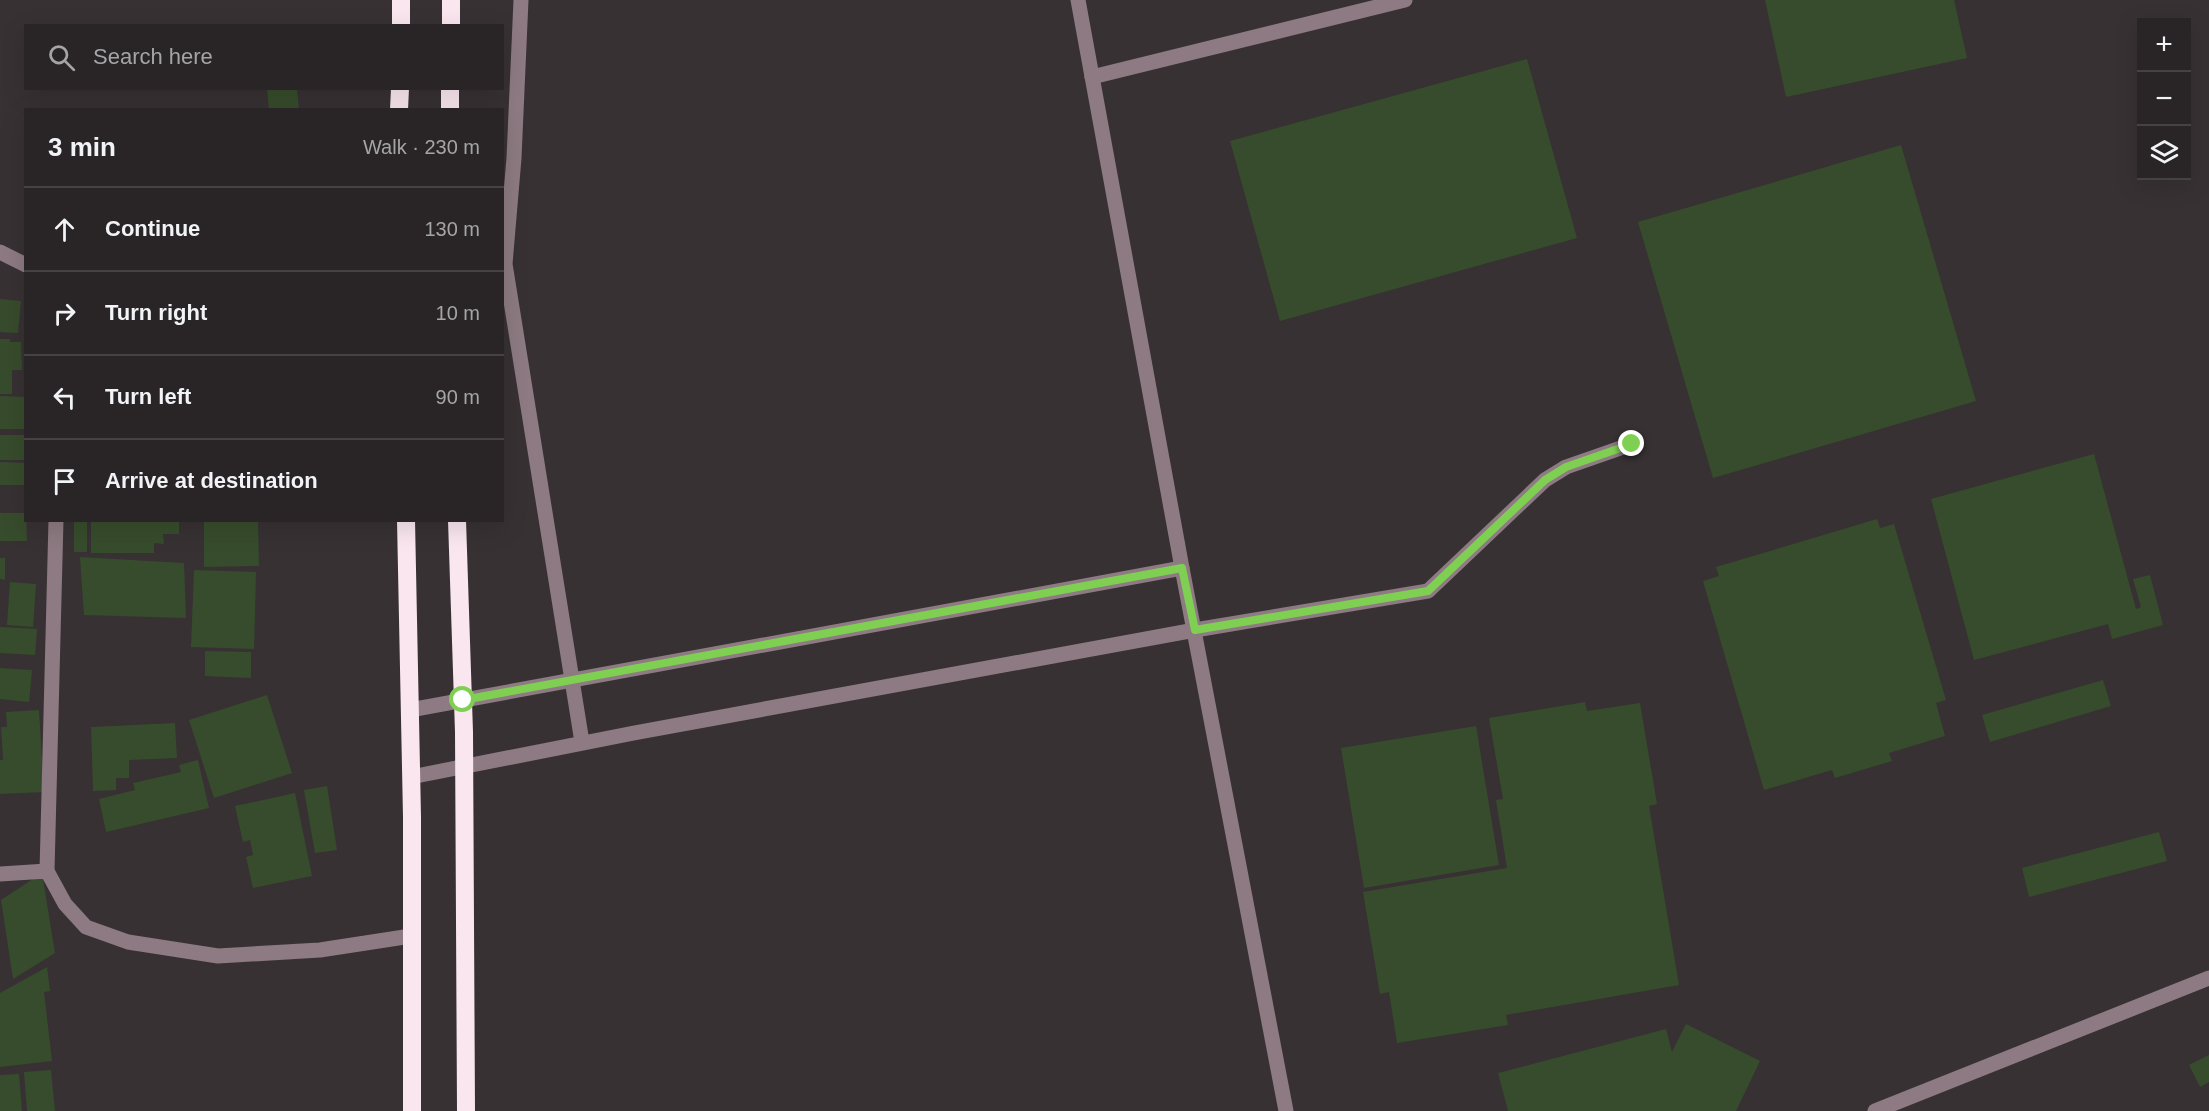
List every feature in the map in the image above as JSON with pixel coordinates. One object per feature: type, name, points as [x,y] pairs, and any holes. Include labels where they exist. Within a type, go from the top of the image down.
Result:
[{"type":"highway","points":[[401,0],[401,24]]},
{"type":"highway","points":[[451,0],[451,24]]},
{"type":"highway","points":[[399,108],[400,90]]},
{"type":"highway","points":[[450,90],[450,108]]},
{"type":"highway","points":[[406,522],[411,710],[412,1111]]},
{"type":"highway","points":[[457,522],[464,765],[466,1111]]},
{"type":"street","points":[[521,0],[514,158],[505,264],[582,742]]},
{"type":"street","points":[[1078,0],[1182,568],[1286,1111]]},
{"type":"street","points":[[1092,77],[1405,0]]},
{"type":"street","points":[[0,252],[24,264]]},
{"type":"street","points":[[411,777],[582,742],[1195,630],[1428,591],[1545,480],[1566,467],[1632,444]]},
{"type":"street","points":[[56,522],[47,872],[65,904],[86,927],[128,942],[218,956],[320,950],[411,936]]},
{"type":"street","points":[[411,710],[1182,568]]},
{"type":"street","points":[[0,874],[47,872]]},
{"type":"street","points":[[1875,1111],[2209,978]]},
{"type":"building","points":[[1765,0],[1954,0],[1967,58],[1786,97]]},
{"type":"building","points":[[1527,59],[1577,238],[1280,321],[1230,141]]},
{"type":"building","points":[[267,90],[297,90],[299,108],[269,108]]},
{"type":"building","points":[[1901,145],[1976,401],[1713,478],[1638,222]]},
{"type":"building","points":[[0,299],[21,301],[18,333],[0,332]]},
{"type":"building","points":[[0,339],[21,342],[22,370],[12,370],[12,394],[0,394]]},
{"type":"building","points":[[0,396],[24,397],[24,429],[0,429]]},
{"type":"building","points":[[0,435],[24,435],[24,460],[0,460]]},
{"type":"building","points":[[2094,454],[2136,609],[2141,607],[2133,579],[2150,575],[2163,625],[2112,639],[2108,624],[1974,660],[1931,499]]},
{"type":"building","points":[[0,462],[24,463],[24,485],[0,485]]},
{"type":"building","points":[[0,513],[24,513],[27,541],[0,541]]},
{"type":"building","points":[[1877,519],[1880,528],[1894,524],[1946,700],[1936,703],[1945,736],[1889,753],[1892,761],[1835,778],[1832,770],[1764,790],[1703,581],[1719,576],[1716,567]]},
{"type":"building","points":[[74,522],[87,522],[87,552],[74,552]]},
{"type":"building","points":[[91,522],[179,522],[179,534],[163,534],[164,544],[154,543],[154,553],[91,553]]},
{"type":"building","points":[[204,522],[258,522],[259,566],[204,567]]},
{"type":"building","points":[[80,557],[184,563],[186,618],[84,615]]},
{"type":"building","points":[[0,558],[5,558],[5,580],[0,579]]},
{"type":"building","points":[[194,570],[256,572],[254,649],[191,647]]},
{"type":"building","points":[[10,582],[36,584],[33,627],[7,625]]},
{"type":"building","points":[[0,627],[37,629],[35,655],[0,653]]},
{"type":"building","points":[[205,651],[251,652],[251,678],[205,676]]},
{"type":"building","points":[[0,668],[32,670],[29,702],[0,699]]},
{"type":"building","points":[[2103,680],[2111,706],[1990,742],[1982,715]]},
{"type":"building","points":[[267,695],[292,773],[214,798],[189,720]]},
{"type":"building","points":[[1585,702],[1587,711],[1640,703],[1657,804],[1649,806],[1679,985],[1506,1015],[1508,1025],[1397,1043],[1389,992],[1380,994],[1363,892],[1507,868],[1496,800],[1503,799],[1489,718]]},
{"type":"building","points":[[39,710],[44,792],[0,794],[0,760],[3,760],[1,727],[7,727],[6,712]]},
{"type":"building","points":[[175,723],[177,758],[129,760],[129,778],[116,778],[116,790],[93,791],[91,727]]},
{"type":"building","points":[[1476,726],[1499,865],[1364,888],[1341,748]]},
{"type":"building","points":[[198,760],[209,808],[106,832],[99,799],[135,790],[133,783],[181,772],[179,765]]},
{"type":"building","points":[[327,786],[337,850],[315,853],[304,790]]},
{"type":"building","points":[[295,793],[312,876],[253,888],[246,857],[253,855],[250,840],[243,842],[235,806]]},
{"type":"building","points":[[2159,832],[2167,861],[2029,897],[2022,868]]},
{"type":"building","points":[[42,873],[55,953],[13,979],[1,900]]},
{"type":"building","points":[[47,967],[50,991],[44,992],[52,1061],[0,1067],[0,993]]},
{"type":"building","points":[[1686,1024],[1760,1061],[1736,1111],[1508,1111],[1498,1073],[1666,1029],[1672,1052]]},
{"type":"building","points":[[2209,1055],[2209,1082],[2200,1087],[2189,1065]]},
{"type":"building","points":[[51,1070],[55,1111],[27,1111],[24,1072]]},
{"type":"building","points":[[19,1074],[22,1111],[0,1111],[0,1075]]},
{"type":"route","points":[[463,700],[1182,568],[1195,630],[1428,591],[1545,480],[1566,467],[1632,444]]}]
